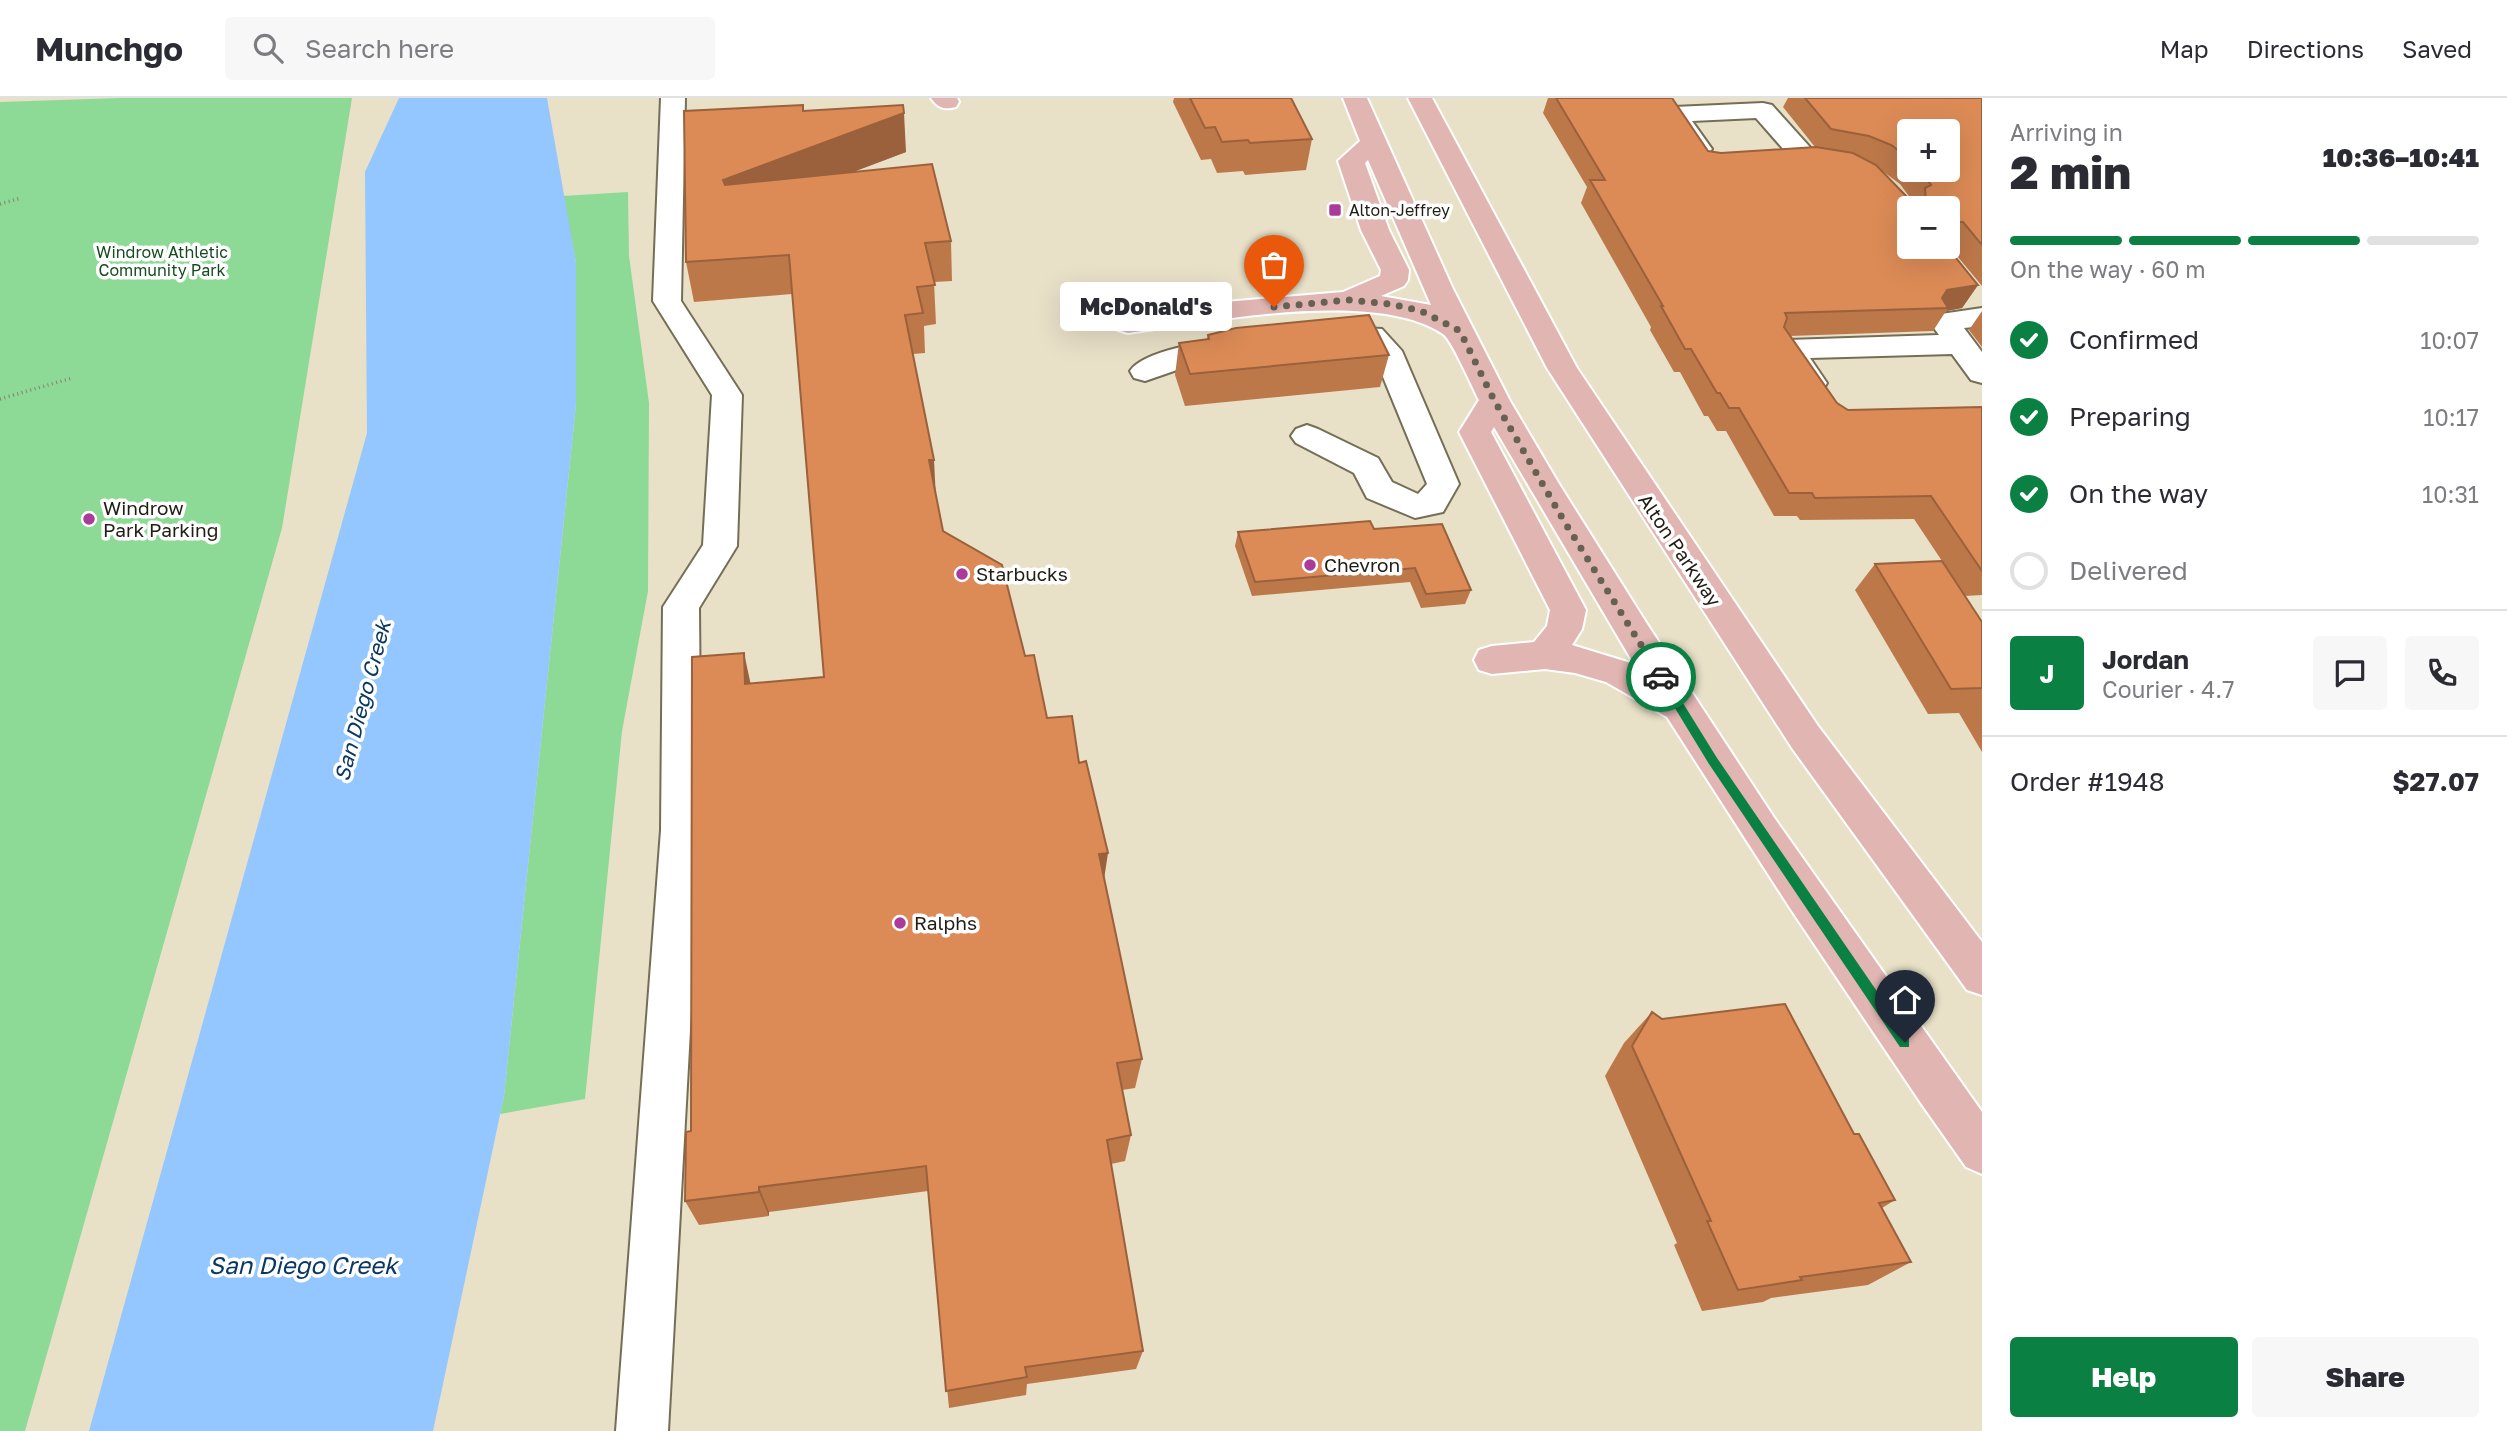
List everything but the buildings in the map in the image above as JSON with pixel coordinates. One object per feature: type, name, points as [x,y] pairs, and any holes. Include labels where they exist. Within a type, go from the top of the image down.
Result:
[{"type":"main road","points":[[1355,98],[1416,242],[1494,400],[1564,521],[1679,706],[1787,871],[1982,1151]]},
{"type":"main road","name":"Alton Parkway","points":[[1420,98],[1562,368],[1642,493],[1805,737],[1982,976]]},
{"type":"main road","points":[[1348,300],[1394,280],[1395,270],[1375,230],[1351,161],[1373,143]]},
{"type":"main road","points":[[1128,324],[1225,311],[1348,300],[1421,311],[1460,331]]},
{"type":"main road","points":[[1494,400],[1475,432],[1568,610],[1564,629],[1545,654]]},
{"type":"main road","points":[[1492,660],[1545,654],[1575,659],[1618,672],[1679,706]]},
{"type":"lane","points":[[1724,164],[1710,165],[1674,114],[1763,110],[1818,162],[1780,162]]},
{"type":"lane","points":[[642,1431],[681,830],[681,607],[720,546],[727,395],[667,301],[673,111]]},
{"type":"lane","points":[[1982,317],[1944,321],[1982,373]]},
{"type":"lane","points":[[1307,436],[1367,466],[1379,490],[1415,506],[1431,503],[1443,484],[1387,351],[1372,336],[1360,334],[1321,338]]},
{"type":"lane","points":[[1829,408],[1788,349],[1962,344]]},
{"type":"lane","points":[[1145,371],[1174,358],[1204,351],[1256,345]]},
{"type":"path","points":[[0,204],[21,198]]},
{"type":"path","points":[[0,399],[72,378]]},
{"type":"green space","name":"Windrow Athletic Community Park","points":[[121,98],[352,98],[282,528],[25,1431],[0,1431],[0,102]]},
{"type":"green space","points":[[628,192],[629,256],[649,403],[648,591],[622,731],[585,1099],[500,1114],[576,404],[576,263],[563,196]]},
{"type":"water","name":"San Diego Creek","points":[[399,98],[547,98],[576,263],[576,404],[504,1096],[433,1431],[89,1431],[367,433],[365,172]]},
{"type":"way so far","points":[[1274,307],[1348,300],[1390,304],[1421,311],[1460,331],[1494,400],[1564,521],[1661,677]]},
{"type":"place","name":"Alton-Jeffrey","points":[[1335,210]]},
{"type":"place","name":"McDonald's","points":[[1274,307]]},
{"type":"place","name":"Windrow Park Parking","points":[[89,519]]},
{"type":"place","name":"Chevron","points":[[1310,565]]},
{"type":"place","name":"Starbucks","points":[[962,574]]},
{"type":"place","name":"Ralphs","points":[[900,923]]},
{"type":"route","points":[[1661,677],[1713,761],[1905,1042]]}]
